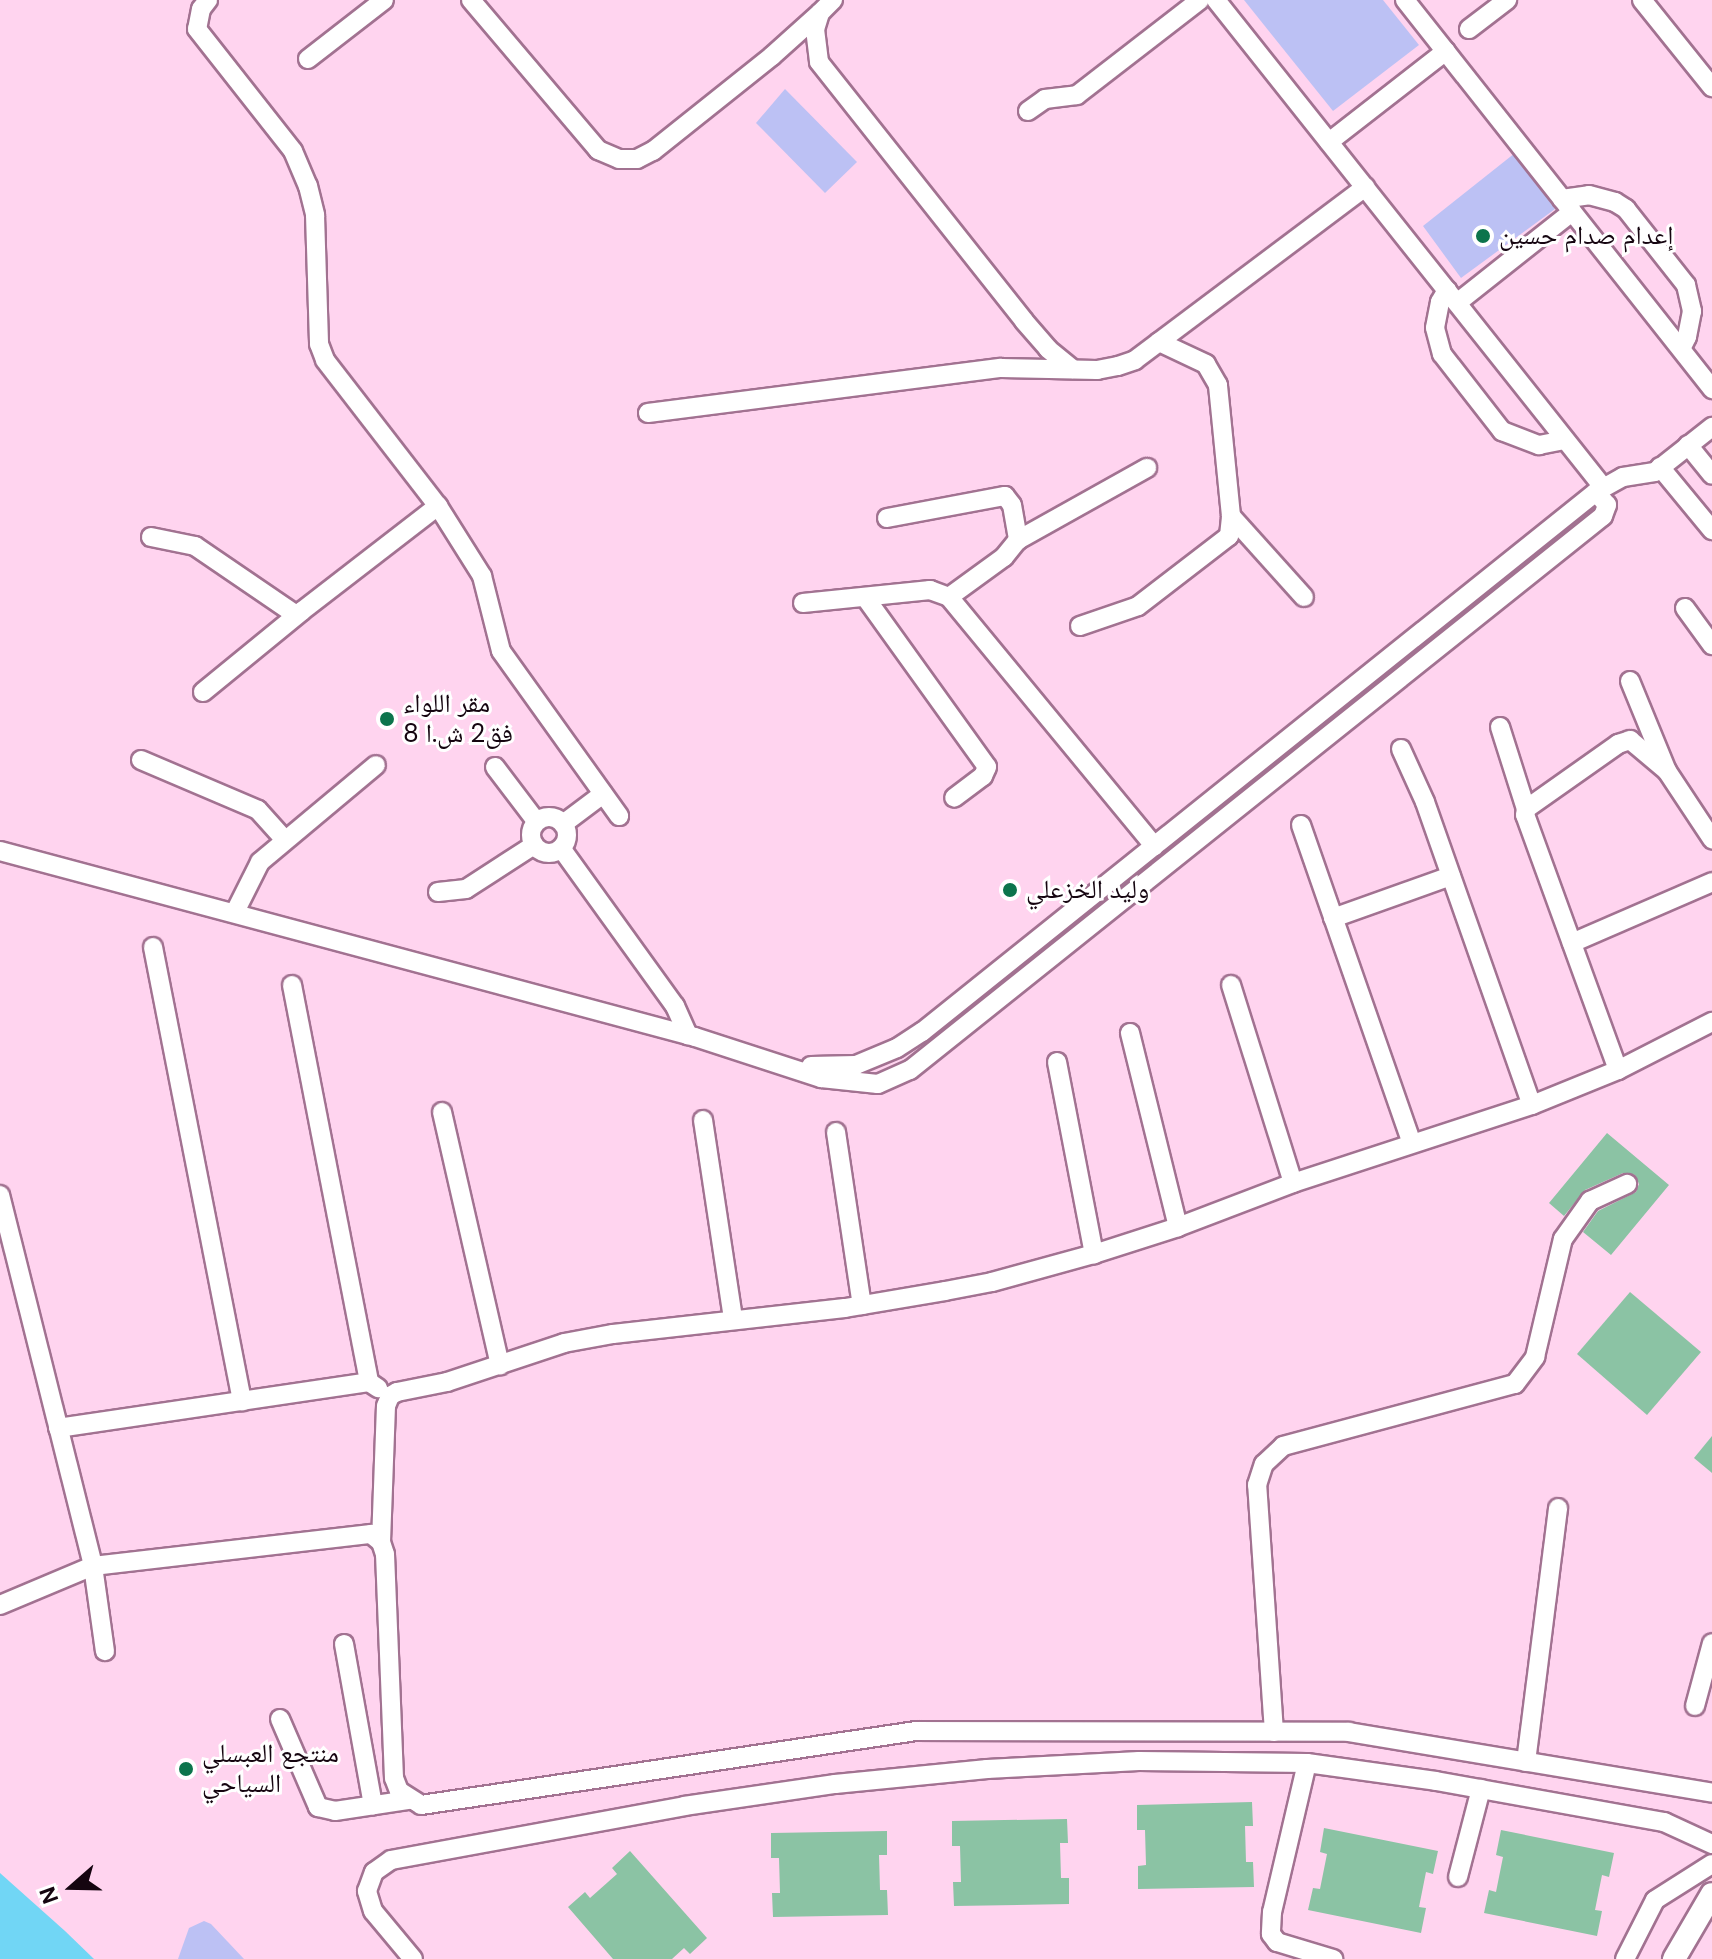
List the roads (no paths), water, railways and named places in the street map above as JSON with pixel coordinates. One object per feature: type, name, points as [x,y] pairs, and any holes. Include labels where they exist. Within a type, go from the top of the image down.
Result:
[{"type":"main road","points":[[1674,1959],[1712,1894]]},
{"type":"street","points":[[208,0],[201,9],[197,29],[293,151],[308,186],[315,215],[319,344],[325,360],[438,506],[482,576],[501,651],[619,816]]},
{"type":"street","points":[[308,59],[384,0]]},
{"type":"street","points":[[471,0],[598,150],[619,159],[637,159],[653,151],[772,56],[826,6]]},
{"type":"street","points":[[1028,111],[1045,99],[1077,95],[1200,0]]},
{"type":"street","points":[[0,851],[688,1035],[821,1078],[859,1085],[893,1080],[910,1070],[1603,516],[1607,505],[1600,489],[1565,440],[1216,0]]},
{"type":"street","points":[[1405,0],[1712,389]]},
{"type":"street","points":[[1469,29],[1507,0]]},
{"type":"street","points":[[1642,0],[1712,87]]},
{"type":"street","points":[[826,6],[815,29],[819,62],[1024,321],[1048,349],[1073,369]]},
{"type":"street","points":[[1329,142],[1446,51]]},
{"type":"street","points":[[648,413],[1001,368],[1118,366],[1135,360],[1365,187]]},
{"type":"street","points":[[1565,440],[1539,445],[1502,431],[1442,354],[1435,328],[1440,302],[1452,297],[1567,205],[1589,195],[1602,197],[1626,209],[1686,285],[1692,311],[1687,337],[1681,349]]},
{"type":"street","points":[[1080,626],[1138,606],[1229,536],[1231,516],[1218,385],[1206,364],[1159,342]]},
{"type":"street","points":[[772,1060],[837,1068],[856,1065],[897,1048],[1600,489],[1660,467],[1712,427]]},
{"type":"street","points":[[1688,445],[1712,475]]},
{"type":"street","points":[[1660,467],[1712,530]]},
{"type":"street","points":[[949,597],[1004,557],[1018,540],[1147,468]]},
{"type":"street","points":[[887,518],[1005,496],[1012,505],[1018,540]]},
{"type":"street","points":[[203,692],[296,615],[438,506]]},
{"type":"street","points":[[1231,516],[1304,597]]},
{"type":"street","points":[[151,537],[195,546],[296,615]]},
{"type":"street","points":[[803,603],[930,590],[949,597],[1154,846]]},
{"type":"street","points":[[865,597],[987,767],[983,776],[954,798]]},
{"type":"street","points":[[1685,608],[1712,645]]},
{"type":"street","points":[[1630,681],[1667,771],[1708,828]]},
{"type":"street","points":[[1500,727],[1526,809],[1525,815],[1618,1070]]},
{"type":"street","points":[[1526,809],[1618,744],[1630,740],[1667,771]]},
{"type":"street","points":[[1401,749],[1451,876],[1532,1105]]},
{"type":"street","points":[[141,760],[258,810],[285,840]]},
{"type":"street","points":[[235,912],[260,862],[376,765]]},
{"type":"street","points":[[495,767],[536,821]]},
{"type":"street","points":[[563,824],[603,794]]},
{"type":"street","points":[[555,818],[563,824],[567,832],[561,848],[552,853],[541,851],[534,845],[531,833],[536,821],[555,818]]},
{"type":"street","points":[[1301,825],[1412,1143]]},
{"type":"street","points":[[438,892],[466,889],[534,845]]},
{"type":"street","points":[[561,848],[675,1006],[688,1035]]},
{"type":"street","points":[[1333,918],[1451,876]]},
{"type":"street","points":[[1572,943],[1712,882]]},
{"type":"street","points":[[153,947],[242,1401]]},
{"type":"street","points":[[292,985],[369,1382]]},
{"type":"street","points":[[1231,985],[1293,1183]]},
{"type":"street","points":[[58,1428],[369,1382],[390,1396],[564,1343],[733,1319],[862,1305],[992,1282],[1178,1227],[1293,1183],[1532,1105],[1618,1070],[1712,1022]]},
{"type":"street","points":[[1130,1033],[1178,1227]]},
{"type":"street","points":[[1057,1062],[1094,1254]]},
{"type":"street","points":[[442,1112],[500,1365]]},
{"type":"street","points":[[703,1120],[733,1319]]},
{"type":"street","points":[[836,1132],[862,1305]]},
{"type":"street","points":[[1274,1732],[1257,1485],[1264,1464],[1283,1446],[1515,1384],[1528,1372],[1535,1357],[1563,1239],[1590,1201],[1627,1184]]},
{"type":"street","points":[[0,1195],[93,1566],[105,1651]]},
{"type":"street","points":[[390,1396],[384,1434],[381,1542],[385,1554],[392,1763],[399,1791],[409,1800]]},
{"type":"street","points":[[1526,1762],[1558,1508]]},
{"type":"street","points":[[0,1605],[93,1566],[371,1534],[381,1542]]},
{"type":"street","points":[[1695,1706],[1712,1643]]},
{"type":"street","points":[[344,1644],[373,1805]]},
{"type":"street","points":[[280,1719],[318,1807],[335,1811],[409,1800],[435,1805],[916,1731],[1349,1732],[1712,1793]]},
{"type":"street","points":[[413,1959],[373,1911],[367,1891],[374,1872],[391,1860],[684,1806],[835,1784],[987,1769],[1139,1761],[1307,1763],[1481,1789],[1664,1822],[1712,1844]]},
{"type":"street","points":[[1307,1763],[1272,1912],[1271,1934],[1277,1942],[1333,1959]]},
{"type":"street","points":[[1458,1877],[1481,1789]]},
{"type":"street","points":[[1625,1959],[1655,1900],[1712,1864]]},
{"type":"place","name":"إعدام صدام حسين","points":[[1483,236]]},
{"type":"place","name":"مقر اللواء 8 فق2 ش.ا","points":[[387,719]]},
{"type":"place","name":"وليد الخزعلي","points":[[1010,890]]},
{"type":"place","name":"منتجع العبسلي السياحي","points":[[186,1769]]}]
